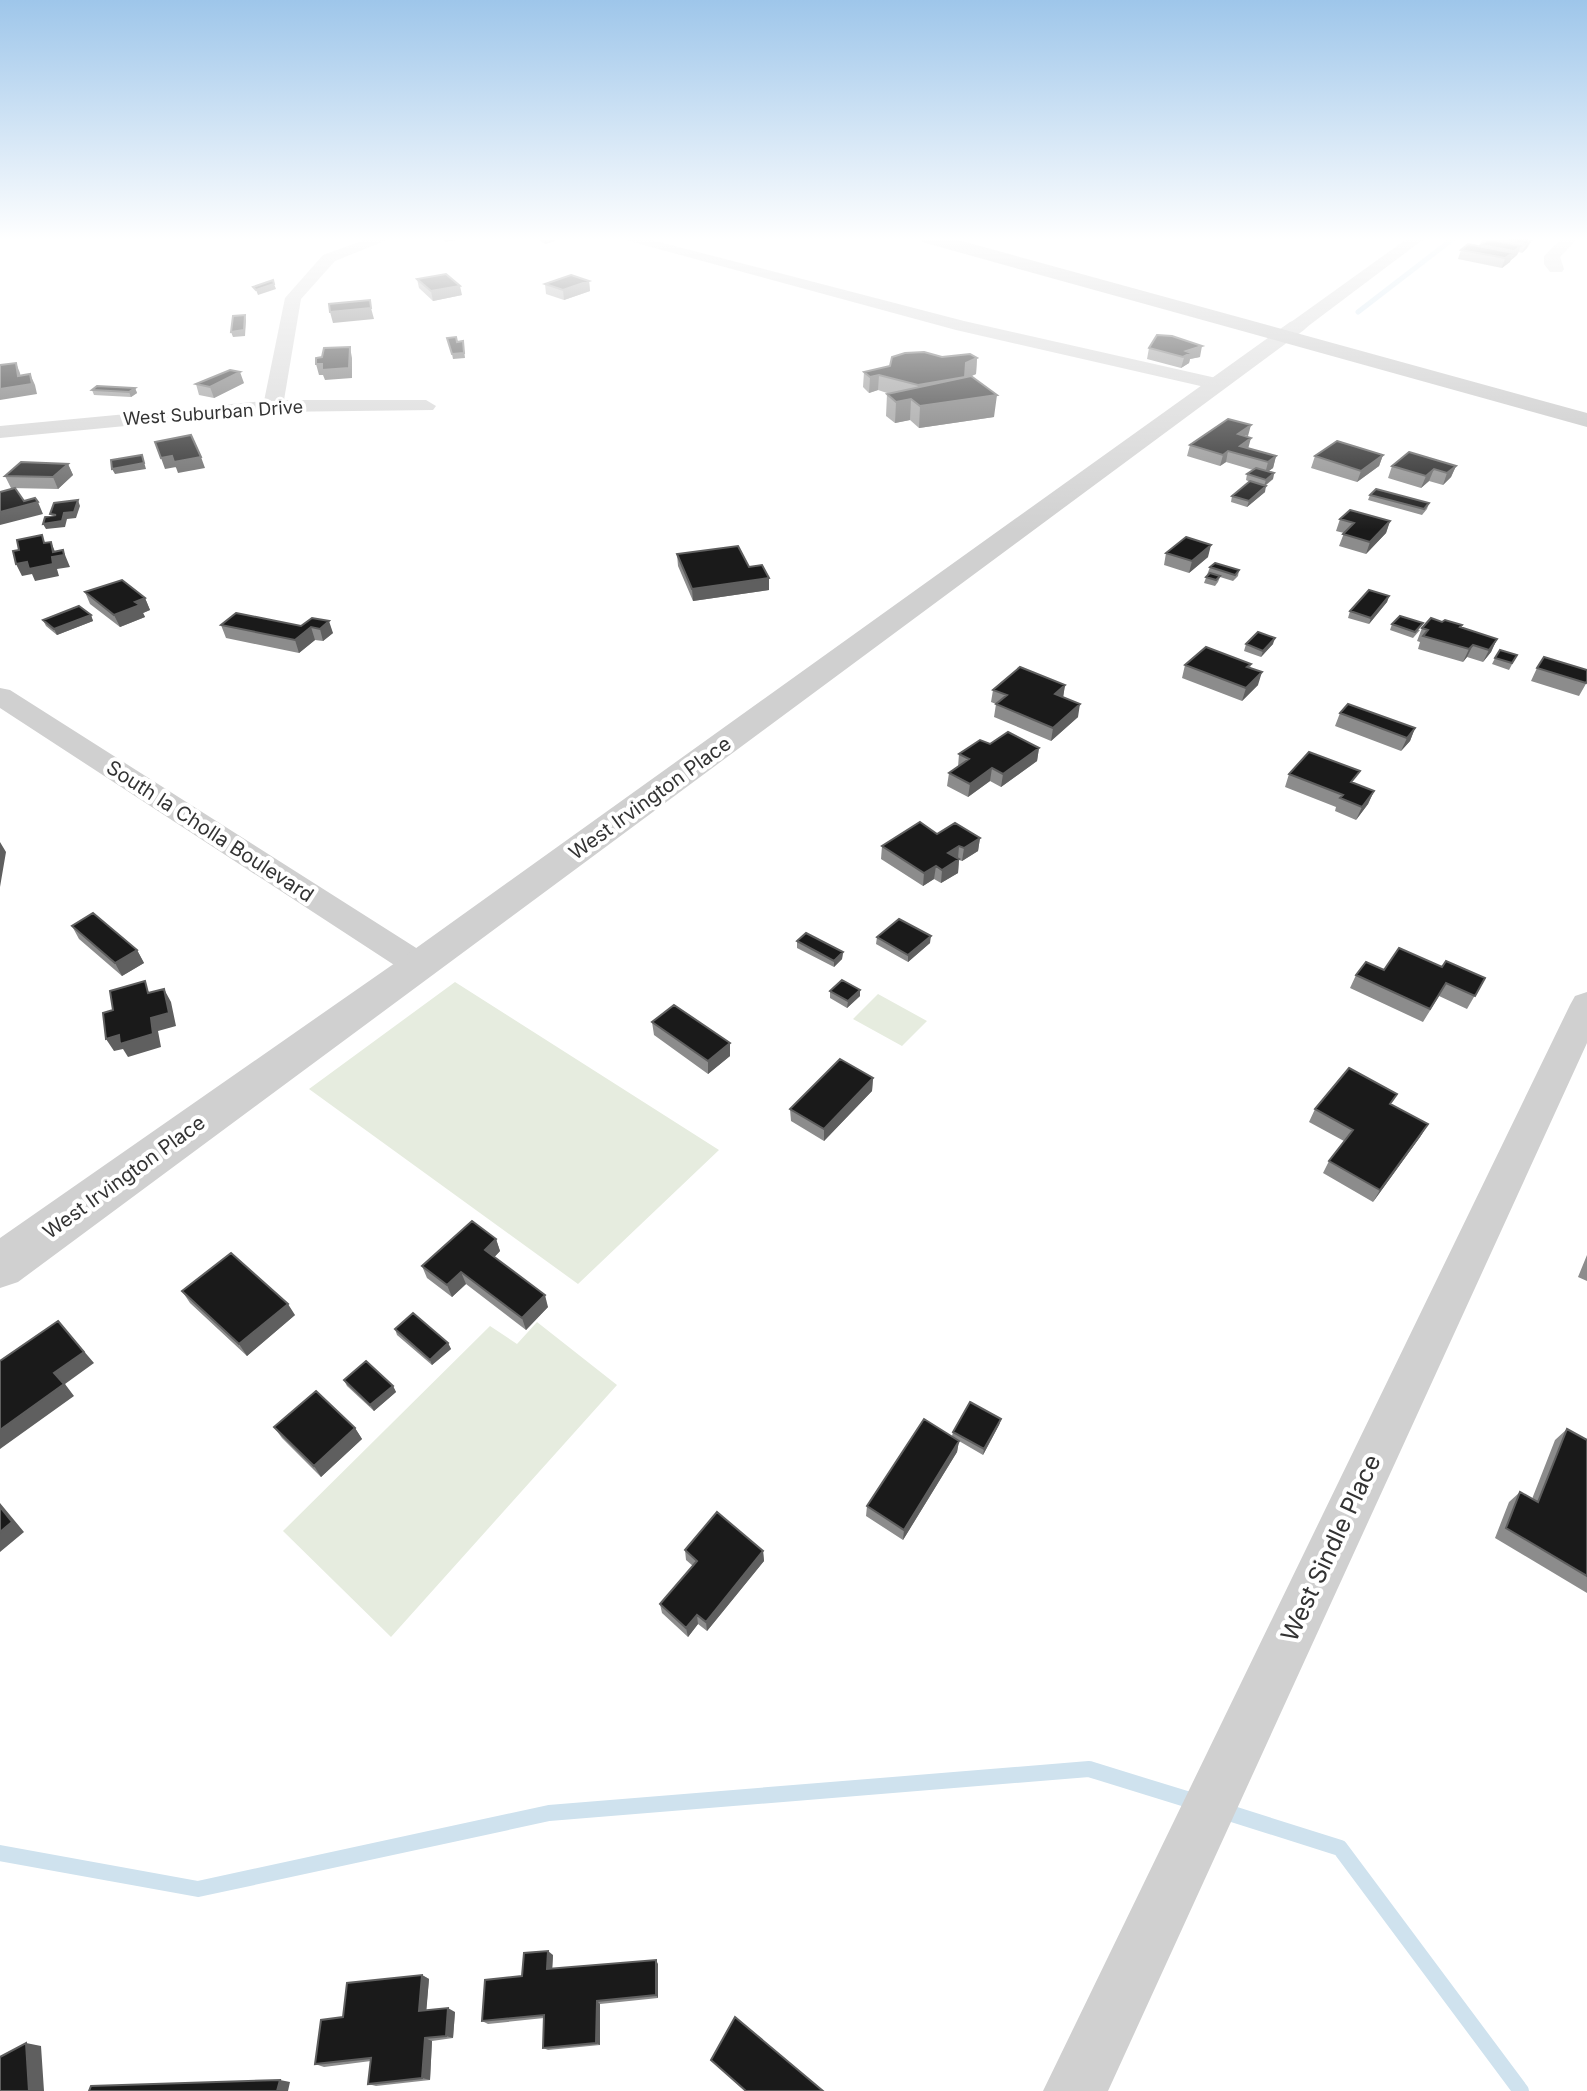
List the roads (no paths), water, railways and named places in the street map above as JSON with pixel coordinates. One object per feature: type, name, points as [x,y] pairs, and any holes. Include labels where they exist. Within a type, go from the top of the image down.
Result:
[{"type":"main road","points":[[1305,336],[1587,420]]},
{"type":"main road","points":[[1308,336],[1587,405]]},
{"type":"street","points":[[273,406],[286,336]]},
{"type":"street","points":[[1004,336],[1218,384]]},
{"type":"street","name":"West Irvington Place","points":[[0,1266],[420,966],[1284,336]]},
{"type":"street","name":"West Suburban Drive","points":[[0,432],[273,406],[426,406]]},
{"type":"street","name":"South la Cholla Boulevard","points":[[0,696],[420,966]]},
{"type":"street","points":[[0,728],[30,715]]},
{"type":"street","name":"West Sindle Place","points":[[1075,2091],[1587,1005]]},
{"type":"waterway","points":[[0,1853],[198,1889],[549,1813],[1089,1769],[1196,1802]]},
{"type":"waterway","points":[[1223,1811],[1340,1848],[1521,2091]]}]
